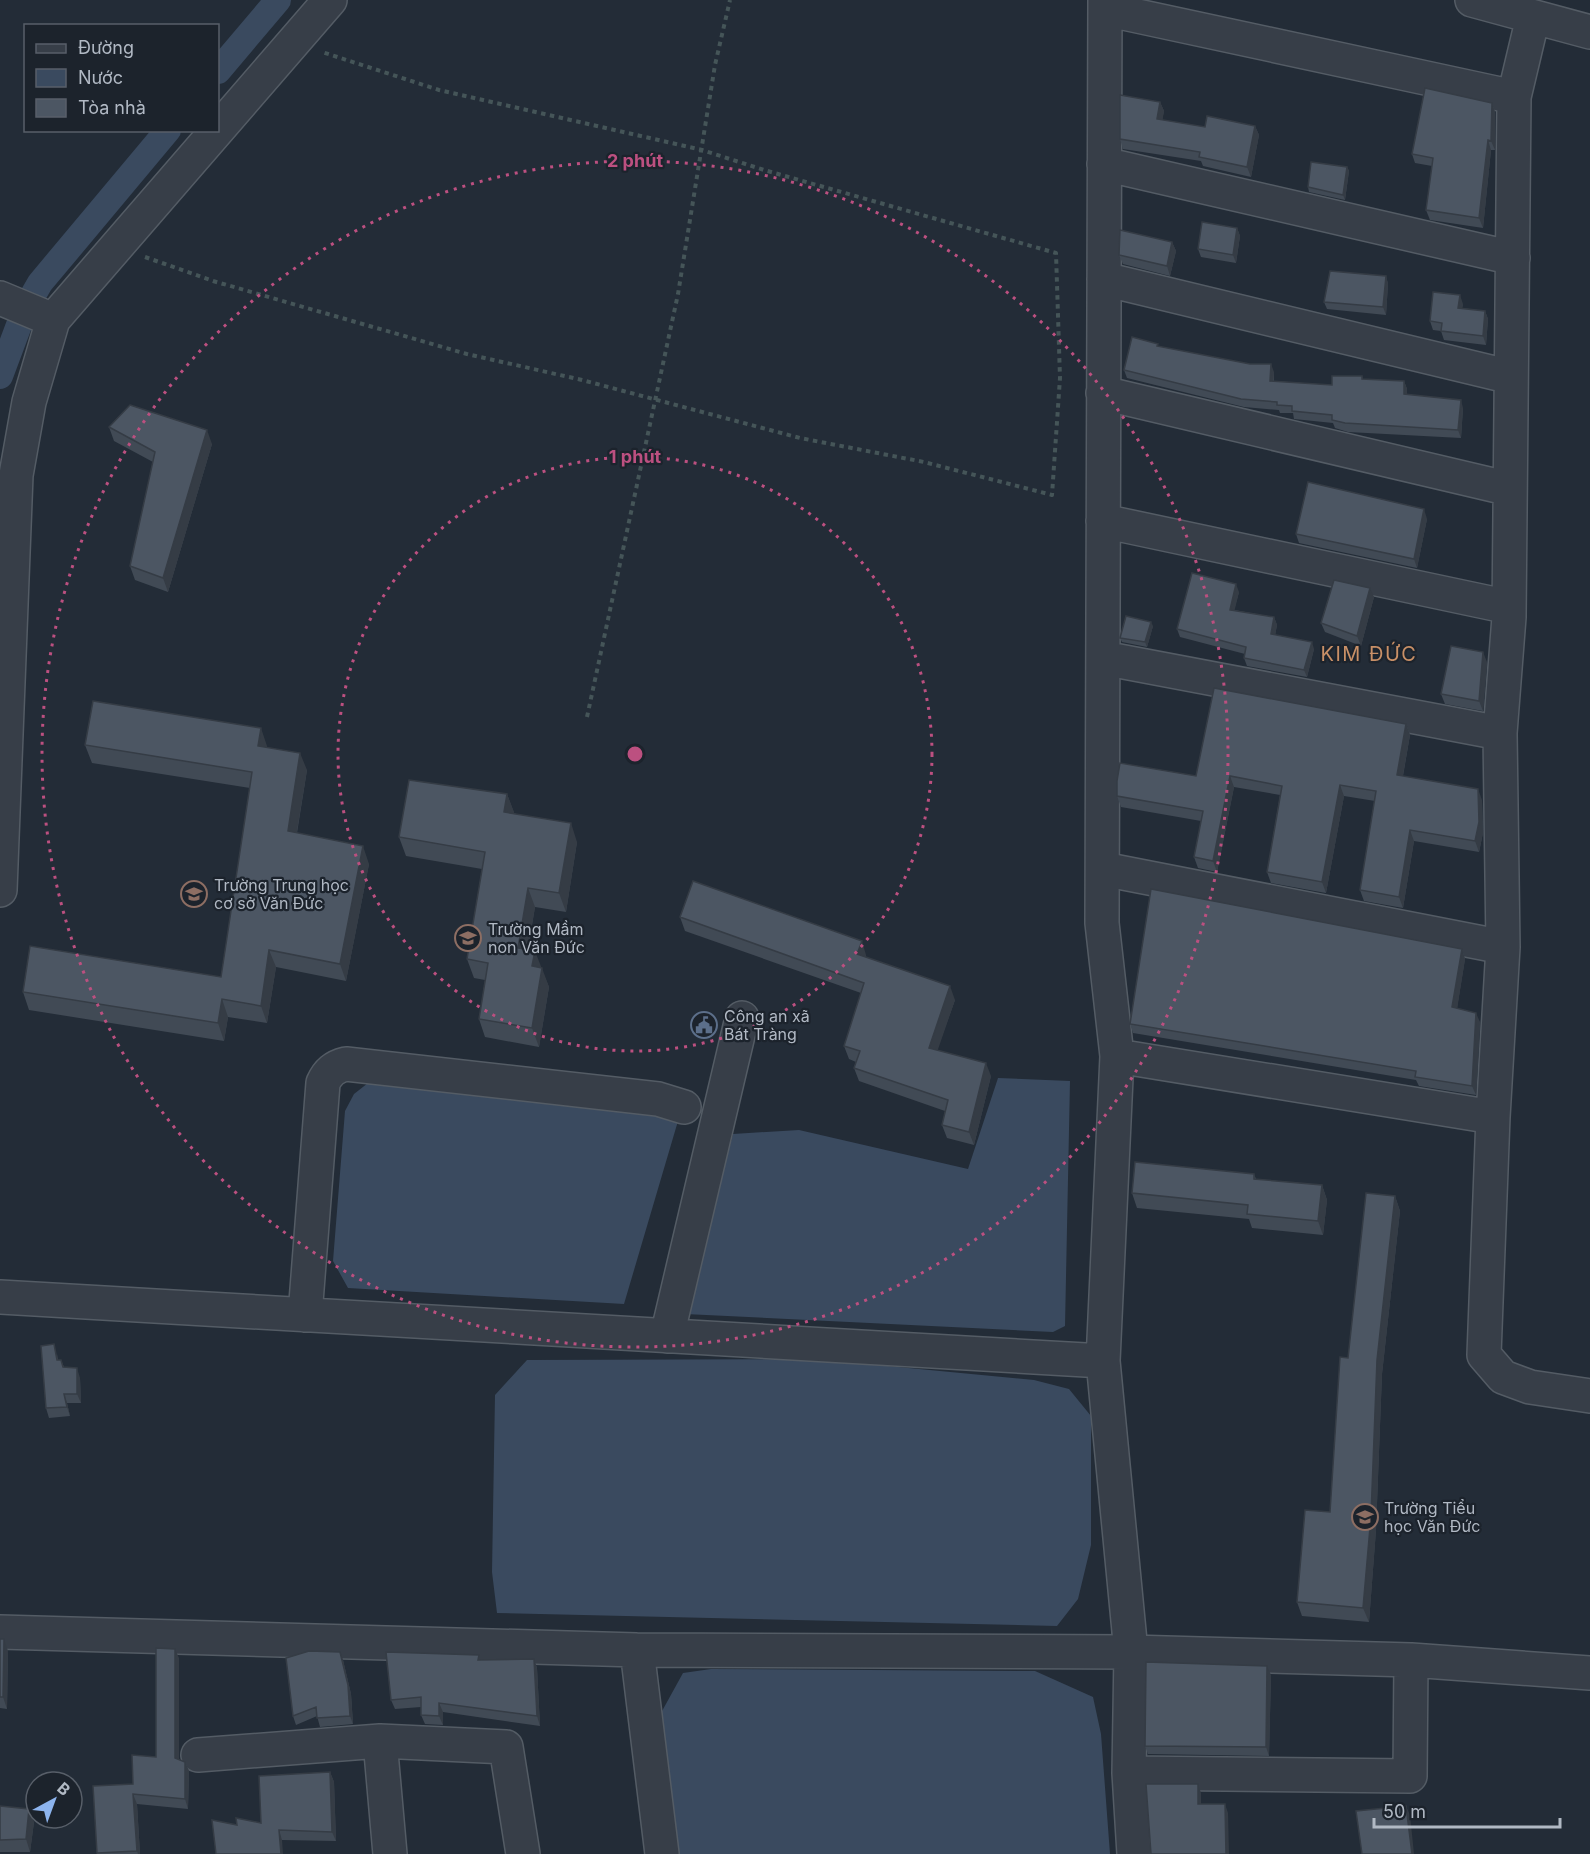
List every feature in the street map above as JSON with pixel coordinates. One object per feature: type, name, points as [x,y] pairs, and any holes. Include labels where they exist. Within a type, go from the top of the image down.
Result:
[{"type":"street","points":[[219,130],[295,44],[330,0]]},
{"type":"street","points":[[1472,0],[1548,13],[1590,32]]},
{"type":"street","points":[[1134,1854],[1129,1773],[1131,1652],[1103,1361],[1117,1056],[1102,923],[1105,4],[1515,98]]},
{"type":"street","points":[[1548,13],[1515,98],[1509,607],[1500,733],[1503,947],[1492,1118],[1484,1354],[1503,1377],[1530,1387],[1590,1396]]},
{"type":"street","points":[[0,890],[16,475],[29,402],[26,309],[116,246],[217,132]]},
{"type":"street","points":[[1104,164],[1512,258]]},
{"type":"street","points":[[1104,279],[1512,377]]},
{"type":"street","points":[[1103,393],[1510,489]]},
{"type":"street","points":[[1103,521],[1509,607]]},
{"type":"street","points":[[1103,658],[1500,733]]},
{"type":"street","points":[[1103,869],[1503,947]]},
{"type":"street","points":[[667,1336],[742,1018]]},
{"type":"street","points":[[1117,1056],[1492,1118]]},
{"type":"street","points":[[305,1315],[323,1083],[327,1074],[335,1067],[346,1064],[658,1099],[684,1107]]},
{"type":"street","points":[[0,1297],[1103,1361]]},
{"type":"street","points":[[0,1632],[637,1650],[1131,1652],[1411,1660],[1590,1673]]},
{"type":"street","points":[[637,1650],[662,1854]]},
{"type":"street","points":[[1129,1773],[1410,1776],[1411,1660]]},
{"type":"street","points":[[380,1741],[390,1854]]},
{"type":"street","points":[[198,1755],[380,1741],[506,1747],[523,1854]]},
{"type":"path","points":[[587,717],[678,294],[715,65],[730,0]]},
{"type":"path","points":[[116,246],[213,280],[456,351],[582,380],[800,438],[924,462],[1052,495],[1060,378],[1056,253],[764,170],[702,150],[439,90],[295,44]]},
{"type":"water","points":[[998,1078],[1070,1081],[1065,1326],[1053,1332],[685,1314],[733,1134],[799,1130],[968,1169]]},
{"type":"water","points":[[368,1083],[656,1112],[678,1121],[624,1304],[348,1288],[333,1261],[345,1111],[354,1094]]},
{"type":"water","points":[[815,1359],[1034,1380],[1069,1389],[1091,1416],[1091,1545],[1078,1599],[1057,1626],[497,1613],[492,1572],[495,1395],[527,1360]]},
{"type":"water","points":[[711,1669],[1035,1671],[1093,1697],[1101,1734],[1110,1854],[674,1854],[656,1722],[683,1673]]},
{"type":"building","points":[[1425,88],[1492,103],[1491,141],[1488,140],[1479,218],[1426,210],[1433,158],[1412,154]]},
{"type":"building","points":[[1120,95],[1160,102],[1157,119],[1205,127],[1207,116],[1255,126],[1247,167],[1199,157],[1200,152],[1120,139]]},
{"type":"building","points":[[1311,162],[1347,167],[1343,195],[1308,187]]},
{"type":"building","points":[[1202,222],[1237,228],[1233,255],[1198,249]]},
{"type":"building","points":[[1120,230],[1172,242],[1167,266],[1119,255]]},
{"type":"building","points":[[1330,271],[1386,276],[1383,307],[1324,302]]},
{"type":"building","points":[[1433,292],[1460,295],[1458,308],[1485,311],[1483,336],[1441,331],[1442,323],[1430,321]]},
{"type":"building","points":[[1132,337],[1158,344],[1157,346],[1250,364],[1271,364],[1270,381],[1332,385],[1332,376],[1362,376],[1362,379],[1404,381],[1404,394],[1461,400],[1458,430],[1345,423],[1332,420],[1332,415],[1292,411],[1292,406],[1277,405],[1277,402],[1241,399],[1124,370]]},
{"type":"building","points":[[130,405],[207,430],[163,578],[130,566],[155,452],[109,427]]},
{"type":"building","points":[[1308,482],[1424,509],[1414,559],[1296,534]]},
{"type":"building","points":[[1192,573],[1236,584],[1230,610],[1274,617],[1271,634],[1312,642],[1304,670],[1244,658],[1246,647],[1177,629]]},
{"type":"building","points":[[1334,580],[1370,588],[1357,636],[1321,623]]},
{"type":"building","points":[[1126,616],[1151,622],[1145,642],[1120,638]]},
{"type":"building","points":[[1451,646],[1483,652],[1479,701],[1441,694]]},
{"type":"building","points":[[1214,688],[1406,724],[1397,775],[1478,789],[1479,822],[1475,841],[1410,830],[1399,897],[1360,890],[1376,791],[1340,785],[1322,882],[1267,872],[1282,786],[1230,776],[1213,861],[1194,857],[1203,811],[1117,796],[1117,781],[1120,763],[1196,776]]},
{"type":"building","points":[[93,701],[261,728],[258,746],[300,753],[288,831],[363,846],[340,964],[269,950],[261,1006],[222,999],[218,1023],[23,992],[30,946],[221,977],[252,772],[85,745]]},
{"type":"building","points":[[409,780],[507,794],[504,812],[571,823],[559,893],[528,888],[518,948],[535,951],[532,966],[542,968],[532,1028],[479,1019],[488,963],[467,959],[485,852],[399,837]]},
{"type":"building","points":[[693,881],[862,941],[857,954],[950,986],[929,1048],[986,1063],[969,1132],[942,1125],[948,1100],[854,1068],[860,1051],[844,1046],[864,983],[680,917]]},
{"type":"building","points":[[1151,889],[1462,949],[1452,1007],[1476,1013],[1472,1086],[1415,1077],[1416,1071],[1130,1024]]},
{"type":"building","points":[[1135,1162],[1254,1174],[1254,1179],[1322,1185],[1318,1221],[1247,1214],[1248,1205],[1132,1193]]},
{"type":"building","points":[[1366,1193],[1395,1196],[1377,1360],[1371,1516],[1363,1608],[1297,1602],[1305,1510],[1330,1512],[1340,1357],[1348,1358]]},
{"type":"building","points":[[54,1344],[57,1360],[61,1360],[63,1367],[77,1368],[77,1394],[64,1394],[67,1407],[46,1408],[41,1346]]},
{"type":"building","points":[[0,1639],[4,1639],[3,1697],[0,1697]]},
{"type":"building","points":[[156,1648],[175,1649],[175,1758],[185,1762],[185,1799],[133,1794],[137,1851],[97,1853],[93,1786],[133,1784],[132,1755],[156,1757]]},
{"type":"building","points":[[309,1651],[340,1652],[348,1685],[350,1716],[317,1718],[316,1707],[293,1716],[286,1658]]},
{"type":"building","points":[[386,1652],[479,1655],[478,1660],[534,1659],[537,1716],[439,1703],[439,1716],[421,1715],[421,1697],[391,1700]]},
{"type":"building","points":[[1146,1662],[1267,1666],[1266,1747],[1145,1746]]},
{"type":"building","points":[[330,1772],[332,1832],[279,1830],[281,1854],[216,1854],[212,1820],[237,1825],[236,1818],[261,1823],[259,1776]]},
{"type":"building","points":[[1146,1784],[1198,1784],[1198,1804],[1225,1804],[1226,1854],[1151,1854]]},
{"type":"building","points":[[0,1806],[24,1808],[26,1839],[0,1840]]},
{"type":"building","points":[[1406,1806],[1412,1854],[1362,1854],[1356,1811]]},
{"type":"waterway","points":[[219,70],[278,0]]},
{"type":"waterway","points":[[0,376],[25,309],[40,283],[166,132]]},
{"type":"place","name":"Trường Trung học cơ sở Văn Đức","points":[[194,894]]},
{"type":"place","name":"Trường Mầm non Văn Đức","points":[[468,938]]},
{"type":"place","name":"Công an xã Bát Tràng","points":[[704,1025]]},
{"type":"place","name":"Trường Tiểu học Văn Đức","points":[[1365,1517]]},
{"type":"district","name":"KIM ĐỨC","points":[[1369,654]]}]
